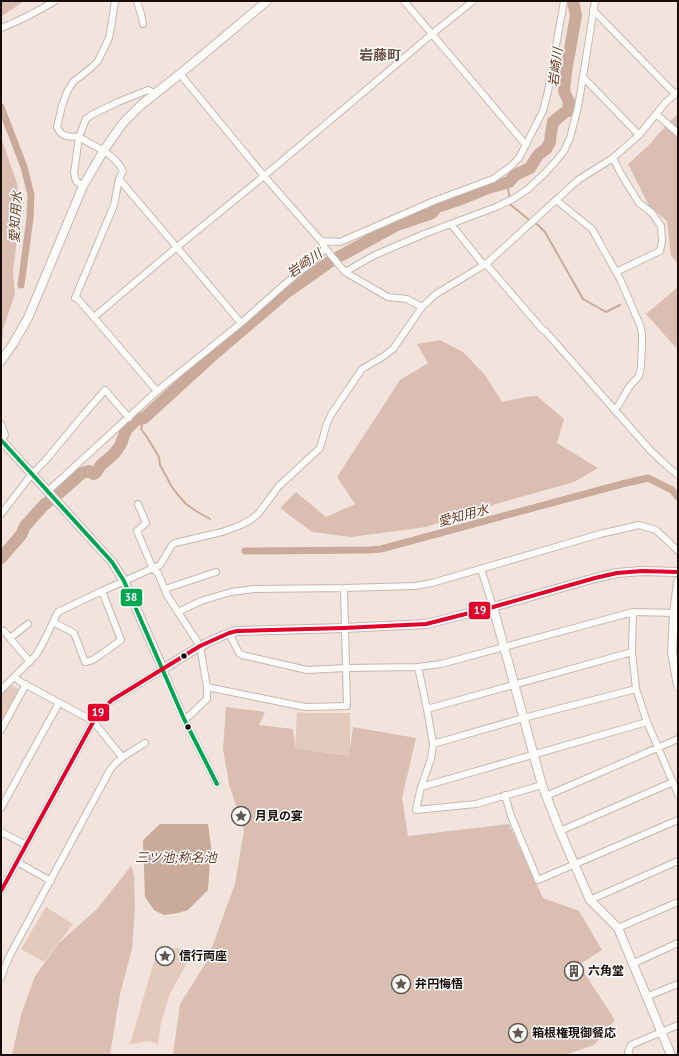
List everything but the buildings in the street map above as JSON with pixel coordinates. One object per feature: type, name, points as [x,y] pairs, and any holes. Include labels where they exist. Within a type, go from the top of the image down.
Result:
[{"type":"street","points":[[1,28],[42,9],[55,1]]},
{"type":"street","points":[[115,1],[109,38],[104,49],[98,61],[73,82],[67,92],[57,122],[57,127],[59,132],[64,136],[78,138],[104,150],[121,166],[123,170],[119,179],[114,204],[75,298],[78,299],[156,391]]},
{"type":"street","points":[[137,1],[143,24]]},
{"type":"street","points":[[1,360],[13,344],[28,318],[83,186],[104,150],[123,123],[155,93],[267,1]]},
{"type":"street","points":[[404,1],[526,145]]},
{"type":"street","points":[[94,318],[177,247],[473,1]]},
{"type":"street","points":[[321,241],[340,242],[434,201],[493,179],[510,167],[519,158],[543,111],[564,1]]},
{"type":"street","points":[[345,272],[374,255],[513,199],[528,189],[545,174],[564,151],[570,138],[578,107],[595,1]]},
{"type":"street","points":[[1,690],[36,655],[58,612],[160,565],[172,545],[175,543],[222,532],[241,525],[258,514],[279,486],[320,448],[327,423],[332,413],[362,369],[393,349],[422,307],[436,294],[486,264],[578,180],[612,158],[639,135],[666,102],[677,93],[593,10]]},
{"type":"street","points":[[180,74],[264,176],[321,241],[345,272],[388,297],[407,299],[422,307]]},
{"type":"street","points":[[583,77],[639,135]]},
{"type":"street","points":[[83,186],[76,181],[74,177],[78,138],[86,119],[118,102],[148,90],[155,93]]},
{"type":"street","points":[[656,114],[678,134]]},
{"type":"street","points":[[612,158],[639,203],[652,213],[661,226],[662,233],[660,251],[616,272]]},
{"type":"street","points":[[119,179],[241,323]]},
{"type":"street","points":[[556,200],[592,229],[620,279],[640,325],[642,343],[639,376],[629,387],[614,410]]},
{"type":"street","points":[[451,224],[482,263],[486,264],[650,450],[678,475]]},
{"type":"street","points":[[48,492],[129,418],[156,391],[241,323],[326,249]]},
{"type":"street","points":[[1,514],[32,474],[45,461],[105,390],[129,418]]},
{"type":"street","points":[[1,424],[5,435],[1,440],[112,562],[124,581],[184,719],[217,784]]},
{"type":"street","points":[[138,504],[146,523],[137,531],[153,568],[158,573],[167,595],[200,646],[207,687],[207,699],[184,719]]},
{"type":"street","points":[[178,612],[201,601],[231,592],[254,589],[415,586],[481,569],[600,534],[639,525],[656,530],[678,551]]},
{"type":"street","points":[[481,569],[493,607],[533,755],[546,796],[590,900],[618,928],[671,1055]]},
{"type":"street","points":[[1,891],[98,713],[112,700],[200,646],[229,633],[238,631],[426,624],[617,573],[642,571],[678,572]]},
{"type":"street","points":[[165,589],[216,572]]},
{"type":"street","points":[[678,582],[675,652],[678,686]]},
{"type":"street","points":[[207,687],[305,707],[346,706],[344,588]]},
{"type":"street","points":[[54,622],[74,633],[85,662],[93,660],[121,640],[102,591]]},
{"type":"street","points":[[229,633],[239,653],[242,655],[307,670],[418,667],[441,664],[633,612],[676,613]]},
{"type":"street","points":[[633,612],[632,652],[636,689],[678,794]]},
{"type":"street","points":[[10,638],[28,624]]},
{"type":"street","points":[[1,630],[4,631],[30,662]]},
{"type":"street","points":[[427,709],[632,652]]},
{"type":"street","points":[[418,667],[433,744],[432,759],[421,787],[416,810],[476,804],[542,785]]},
{"type":"street","points":[[15,677],[93,721],[122,757]]},
{"type":"street","points":[[1,730],[26,684]]},
{"type":"street","points":[[433,744],[524,718],[636,689]]},
{"type":"street","points":[[1,808],[59,703]]},
{"type":"street","points":[[421,787],[648,722]]},
{"type":"street","points":[[546,796],[678,739]]},
{"type":"street","points":[[1,978],[10,955],[113,765],[122,757],[145,743]]},
{"type":"street","points":[[560,830],[673,782]]},
{"type":"street","points":[[505,795],[511,816],[538,880],[678,820]]},
{"type":"street","points":[[1,832],[26,845]]},
{"type":"street","points":[[590,900],[678,861]]},
{"type":"street","points":[[17,862],[51,880]]},
{"type":"street","points":[[1,875],[8,878]]},
{"type":"street","points":[[618,928],[678,902]]},
{"type":"street","points":[[632,964],[678,943]]},
{"type":"street","points":[[646,997],[678,984]]},
{"type":"street","points":[[630,1055],[628,1052],[631,1045],[678,1025]]},
{"type":"shaded area","points":[[1,1],[24,1],[1,17]]},
{"type":"shaded area","points":[[678,114],[678,264],[671,256],[667,221],[649,206],[628,164],[649,145]]},
{"type":"shaded area","points":[[1,138],[17,183],[20,213],[13,271],[15,294],[3,329],[1,342]]},
{"type":"shaded area","points":[[678,287],[678,350],[646,314]]},
{"type":"shaded area","points":[[440,340],[463,352],[485,375],[502,402],[537,396],[564,419],[557,443],[598,468],[574,482],[496,504],[426,527],[351,537],[312,532],[280,508],[296,492],[326,517],[355,504],[337,477],[400,380],[428,363],[417,344]]},
{"type":"shaded area","points":[[11,685],[20,690],[1,724],[1,695]]},
{"type":"shaded area","points":[[226,707],[265,712],[259,725],[293,729],[295,748],[349,756],[353,727],[416,738],[402,798],[408,836],[509,824],[543,898],[579,911],[602,950],[579,965],[615,1020],[594,1045],[564,1055],[173,1055],[180,1004],[207,961],[235,884],[244,830],[229,784],[223,749]]},
{"type":"shaded area","points":[[297,712],[350,713],[350,756],[295,748]]},
{"type":"shaded area","points":[[131,866],[134,875],[135,907],[132,949],[120,994],[110,1055],[12,1055],[21,1015],[35,976],[59,943],[97,909]]},
{"type":"shaded area","points":[[46,907],[73,924],[44,962],[21,949]]},
{"type":"shaded area","points":[[180,948],[194,950],[169,996],[161,1023],[158,1044],[149,1041],[130,1044],[157,951]]},
{"type":"water","name":"三ツ池;称名池","points":[[160,824],[208,824],[211,846],[208,890],[188,910],[164,915],[154,910],[145,897],[143,840]]},
{"type":"waterway","name":"岩崎川","points":[[1,558],[21,535],[25,526],[44,505],[82,473],[89,471],[94,474],[117,450],[126,431],[133,423],[141,418],[144,418],[213,355],[287,292],[331,261],[397,225],[432,213],[437,207],[488,188],[509,182],[515,175],[530,168],[538,155],[546,149],[550,142],[553,122],[568,111],[569,102],[564,91],[576,15],[573,1]]},
{"type":"waterway","name":"愛知用水","points":[[1,107],[24,167],[31,195],[30,218],[21,285]]},
{"type":"waterway","points":[[509,182],[508,188],[511,205],[545,232],[583,299],[606,312],[620,305]]},
{"type":"waterway","points":[[144,418],[141,429],[159,457],[160,465],[172,487],[186,504],[210,519]]},
{"type":"waterway","name":"愛知用水","points":[[245,551],[381,549],[648,478],[672,490],[678,497]]},
{"type":"transit line","name":"38","points":[[1,440],[112,562],[124,581],[184,719],[217,784]]},
{"type":"transit line","name":"19","points":[[1,891],[98,713],[112,700],[200,646],[237,631],[426,624],[617,573],[642,571],[678,572]]},
{"type":"place","name":"月見の宴","points":[[241,816]]},
{"type":"place","name":"信行両座","points":[[165,956]]},
{"type":"place","name":"六角堂","points":[[574,971]]},
{"type":"place","name":"弁円悔悟","points":[[401,984]]},
{"type":"place","name":"箱根権現御餐応","points":[[518,1033]]},
{"type":"district","name":"岩藤町","points":[[380,55]]}]
